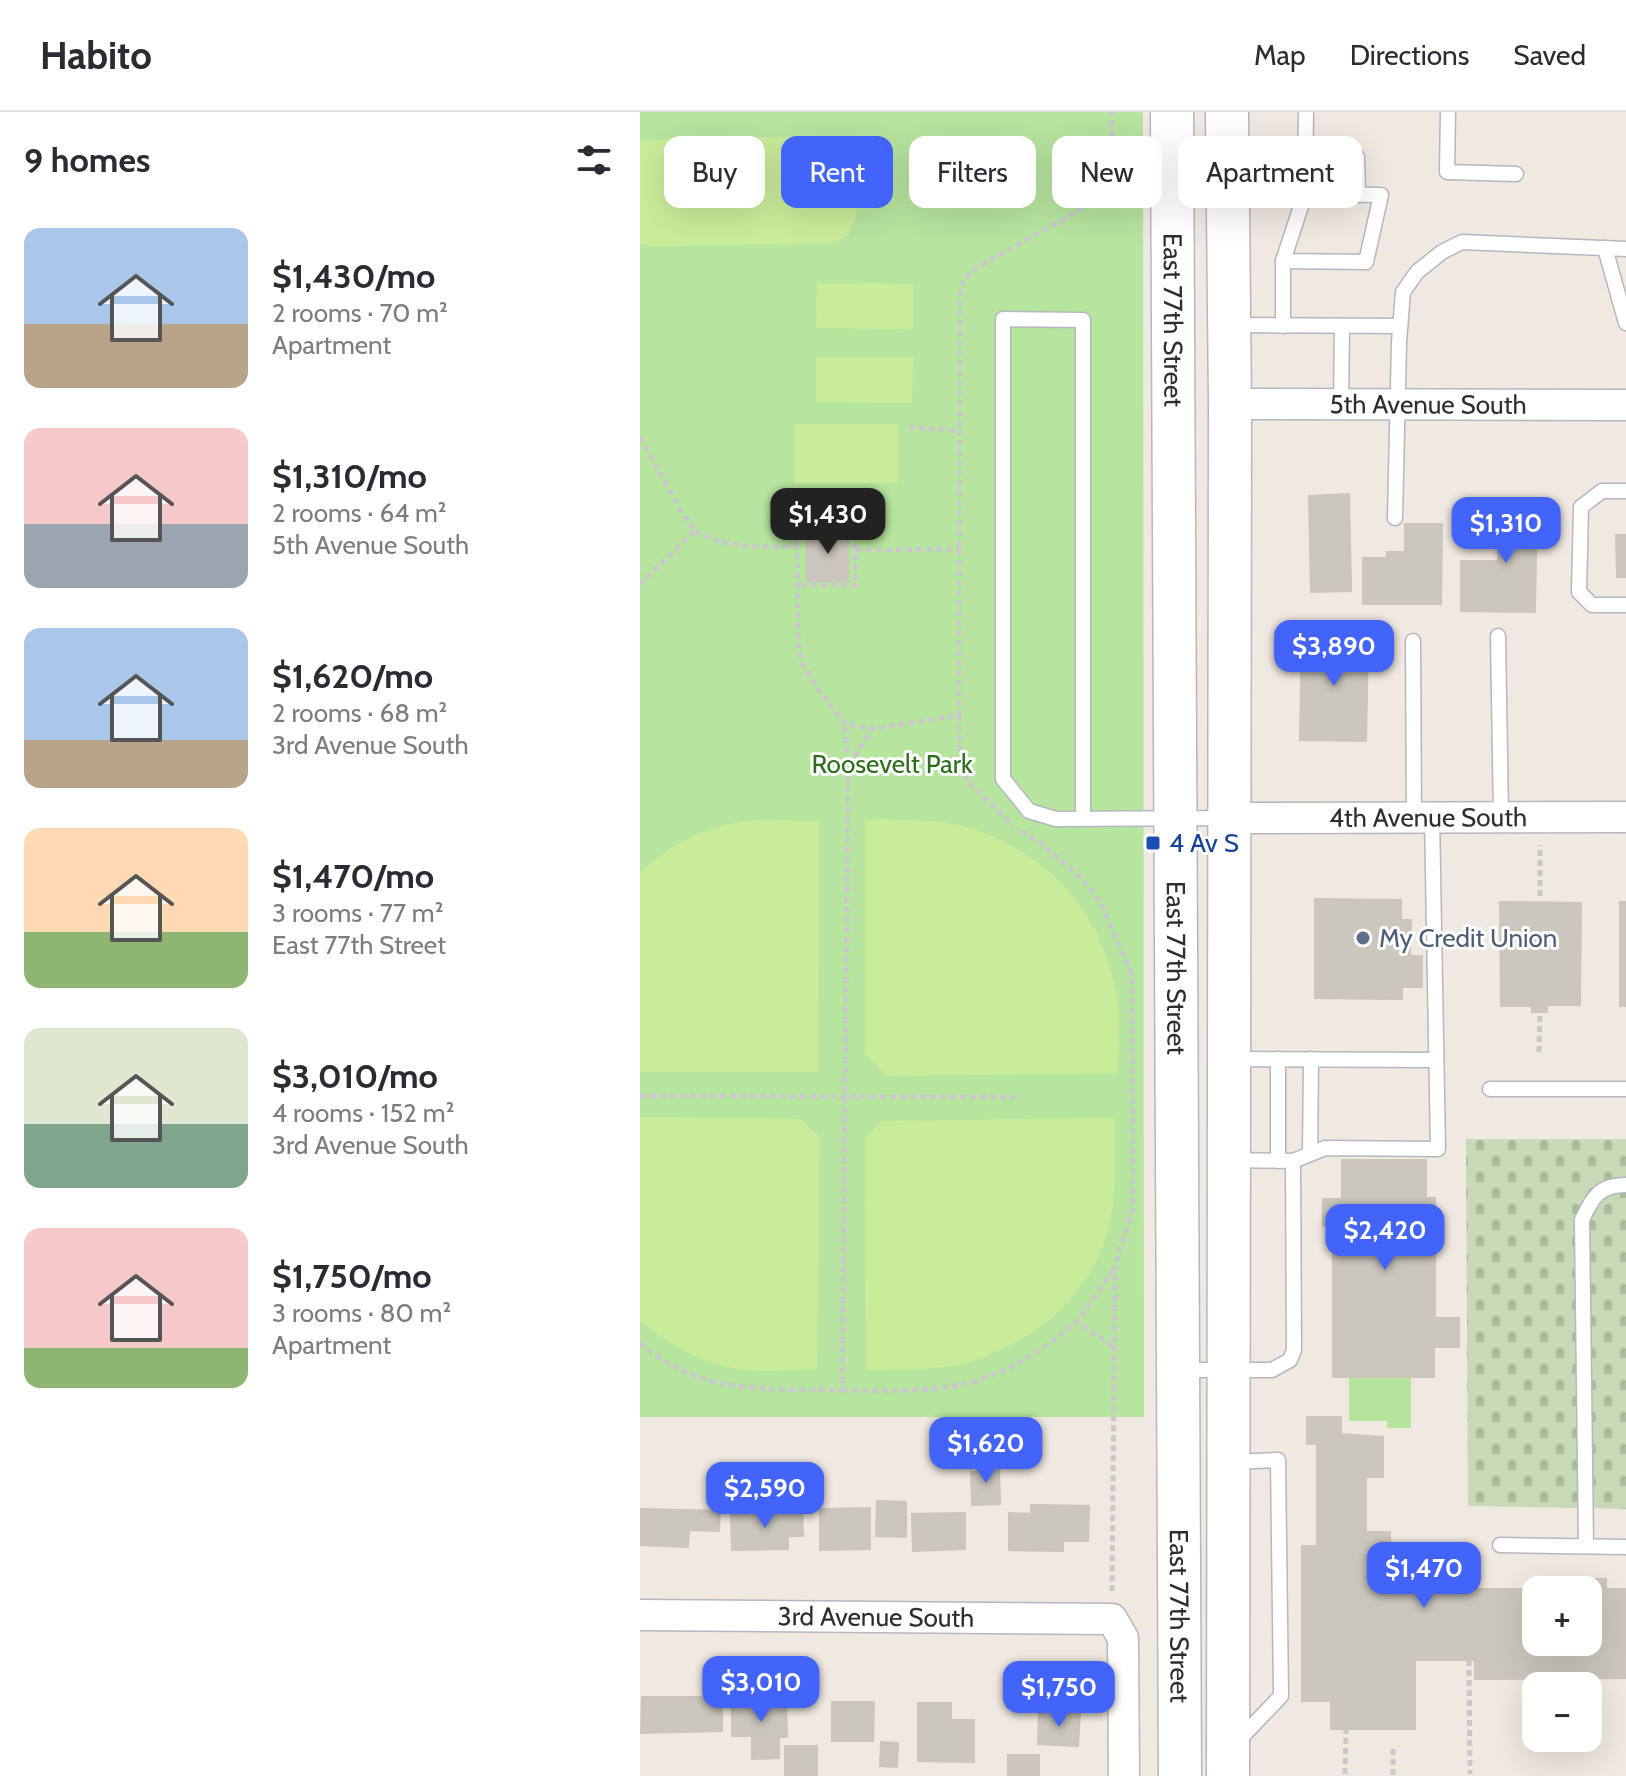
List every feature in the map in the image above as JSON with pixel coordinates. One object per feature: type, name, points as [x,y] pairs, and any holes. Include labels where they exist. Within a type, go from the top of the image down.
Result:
[{"type":"street","name":"East 77th Street","points":[[1172,112],[1180,1776]]},
{"type":"street","name":"East 77th Street","points":[[1227,112],[1230,404],[1228,1763]]},
{"type":"street","name":"5th Avenue South","points":[[1230,404],[1626,405]]},
{"type":"street","name":"4th Avenue South","points":[[1228,818],[1626,817]]},
{"type":"street","name":"3rd Avenue South","points":[[640,1615],[1112,1619]]},
{"type":"street","points":[[1112,1619],[1123,1638],[1124,1776]]},
{"type":"lane","points":[[1306,112],[1306,136]]},
{"type":"lane","points":[[1448,112],[1447,172],[1516,174]]},
{"type":"lane","points":[[1283,261],[1366,262],[1381,195],[1362,195]]},
{"type":"lane","points":[[1283,326],[1283,261],[1300,208]]},
{"type":"lane","points":[[1395,518],[1403,292],[1417,272],[1442,252],[1462,242],[1626,249]]},
{"type":"lane","points":[[1605,248],[1626,323]]},
{"type":"lane","points":[[1083,819],[1083,320],[1003,319],[1003,779],[1029,811],[1056,819],[1083,819],[1176,818],[1228,818]]},
{"type":"lane","points":[[1229,325],[1400,326]]},
{"type":"lane","points":[[1341,405],[1342,326]]},
{"type":"lane","points":[[1626,491],[1602,491],[1581,507],[1579,592],[1592,605],[1626,605]]},
{"type":"lane","points":[[1498,636],[1501,817]]},
{"type":"lane","points":[[1228,1160],[1285,1161],[1325,1148],[1438,1149],[1413,641]]},
{"type":"lane","points":[[1229,1059],[1436,1060]]},
{"type":"lane","points":[[1178,1370],[1272,1370],[1290,1360],[1294,1350],[1293,1199],[1285,1161],[1278,1059]]},
{"type":"lane","points":[[1310,1154],[1311,1059]]},
{"type":"lane","points":[[1490,1089],[1626,1089]]},
{"type":"lane","points":[[1586,1546],[1582,1220],[1593,1196],[1614,1185],[1626,1185]]},
{"type":"lane","points":[[1500,1545],[1626,1547]]},
{"type":"path","points":[[640,1343],[660,1360],[709,1382],[758,1389],[893,1391],[968,1383],[1007,1370],[1077,1322],[1115,1265],[1133,1209],[1132,975],[1101,903],[1081,878],[1042,844],[1009,823],[968,782],[960,763],[959,715],[960,295],[963,280],[976,268],[1094,202],[1106,191],[1113,167],[1111,112]]},
{"type":"path","points":[[909,427],[961,431]]},
{"type":"path","points":[[640,437],[695,531],[722,543],[748,547],[797,547]]},
{"type":"path","points":[[797,489],[798,644],[803,664],[844,723],[848,766],[842,1390]]},
{"type":"path","points":[[797,522],[855,522],[856,550],[856,585],[797,585]]},
{"type":"path","points":[[640,584],[695,531]]},
{"type":"path","points":[[856,550],[960,549]]},
{"type":"path","points":[[844,723],[872,729],[959,715]]},
{"type":"path","points":[[848,766],[872,729]]},
{"type":"path","points":[[1540,896],[1541,844]]},
{"type":"path","points":[[1539,1052],[1540,1012]]},
{"type":"path","points":[[640,1096],[1016,1097]]},
{"type":"path","points":[[1112,1619],[1115,1265]]},
{"type":"path","points":[[1077,1322],[1115,1348]]},
{"type":"path","points":[[1469,1660],[1470,1774]]},
{"type":"path","points":[[1345,1774],[1346,1729]]},
{"type":"path","points":[[1393,1747],[1393,1775]]},
{"type":"green space","name":"Roosevelt Park","points":[[640,112],[1143,112],[1143,136],[1052,136],[1052,208],[1143,208],[1144,1417],[640,1417]]},
{"type":"green space","points":[[765,137],[781,137],[781,208],[856,208],[856,217],[848,236],[830,244],[648,246],[640,243],[640,140],[664,139],[664,208],[765,208]]},
{"type":"green space","points":[[817,283],[913,284],[913,329],[816,328]]},
{"type":"green space","points":[[816,357],[913,357],[912,403],[816,402]]},
{"type":"green space","points":[[795,424],[898,424],[898,483],[794,483]]},
{"type":"green space","points":[[865,819],[927,821],[963,826],[1020,851],[1045,868],[1067,889],[1100,939],[1110,968],[1118,1008],[1118,1073],[887,1076],[865,1054]]},
{"type":"green space","points":[[754,820],[819,821],[818,1072],[640,1072],[640,872],[693,836]]},
{"type":"green space","points":[[640,1117],[799,1119],[820,1137],[817,1369],[756,1371],[732,1368],[704,1360],[640,1321]]},
{"type":"green space","points":[[1115,1118],[1115,1180],[1109,1227],[1097,1260],[1061,1309],[1029,1334],[967,1363],[866,1370],[865,1138],[881,1121]]},
{"type":"green space","points":[[1466,1139],[1626,1139],[1626,1509],[1468,1506]]},
{"type":"green space","points":[[1349,1377],[1411,1377],[1411,1428],[1387,1428],[1387,1421],[1349,1421]]},
{"type":"building","points":[[1349,494],[1351,591],[1311,592],[1309,496]]},
{"type":"building","points":[[1499,500],[1537,501],[1535,612],[1461,611],[1461,561],[1498,561]]},
{"type":"building","points":[[1405,524],[1442,524],[1441,604],[1363,604],[1363,558],[1387,558],[1387,552],[1405,552]]},
{"type":"building","points":[[807,531],[848,531],[848,581],[807,581]]},
{"type":"building","points":[[1616,535],[1626,535],[1626,577],[1617,577]]},
{"type":"building","points":[[1302,635],[1368,636],[1366,741],[1300,740]]},
{"type":"building","name":"My Credit Union","points":[[1315,899],[1401,900],[1401,920],[1411,920],[1410,956],[1422,956],[1422,987],[1402,987],[1402,999],[1315,998]]},
{"type":"building","points":[[1500,902],[1581,903],[1580,1005],[1547,1005],[1547,1012],[1532,1012],[1532,1006],[1501,1006]]},
{"type":"building","points":[[1620,902],[1626,902],[1626,1006],[1620,1006]]},
{"type":"building","points":[[1342,1160],[1426,1160],[1426,1198],[1435,1198],[1435,1318],[1459,1318],[1459,1347],[1434,1347],[1434,1377],[1333,1377],[1333,1226],[1323,1226],[1323,1199],[1342,1199]]},
{"type":"building","points":[[1307,1417],[1341,1417],[1341,1434],[1383,1437],[1383,1477],[1366,1477],[1366,1532],[1390,1532],[1390,1576],[1383,1576],[1383,1590],[1436,1593],[1436,1589],[1522,1589],[1522,1656],[1602,1656],[1602,1579],[1606,1579],[1606,1589],[1626,1589],[1626,1678],[1602,1678],[1602,1672],[1522,1672],[1522,1679],[1475,1679],[1475,1660],[1415,1660],[1415,1729],[1331,1729],[1331,1701],[1302,1701],[1302,1546],[1317,1546],[1317,1444],[1307,1444]]},
{"type":"building","points":[[977,1464],[999,1464],[1000,1504],[972,1505],[971,1472],[977,1472]]},
{"type":"building","points":[[877,1501],[906,1502],[906,1537],[876,1536]]},
{"type":"building","points":[[1031,1505],[1089,1506],[1088,1541],[1063,1541],[1063,1551],[1009,1550],[1009,1513],[1031,1514]]},
{"type":"building","points":[[870,1508],[870,1549],[820,1550],[820,1509]]},
{"type":"building","points":[[641,1509],[720,1511],[719,1531],[689,1530],[688,1547],[641,1545]]},
{"type":"building","points":[[802,1512],[803,1536],[788,1536],[788,1549],[732,1550],[731,1513]]},
{"type":"building","points":[[965,1513],[965,1549],[913,1551],[912,1514]]},
{"type":"building","points":[[642,1697],[722,1697],[722,1731],[641,1733]]},
{"type":"building","points":[[786,1698],[787,1737],[779,1737],[779,1758],[752,1759],[752,1736],[732,1736],[732,1699]]},
{"type":"building","points":[[832,1702],[874,1702],[873,1741],[832,1741]]},
{"type":"building","points":[[918,1703],[951,1703],[951,1720],[974,1720],[974,1762],[918,1761]]},
{"type":"building","points":[[1039,1712],[1080,1714],[1078,1746],[1038,1744]]},
{"type":"building","points":[[881,1742],[898,1743],[897,1767],[880,1766]]},
{"type":"building","points":[[785,1746],[817,1746],[817,1776],[785,1776]]},
{"type":"building","points":[[1008,1755],[1039,1755],[1039,1776],[1008,1776]]},
{"type":"place","name":"4 Av S","points":[[1153,843]]},
{"type":"place","name":"My Credit Union","points":[[1363,938]]}]
